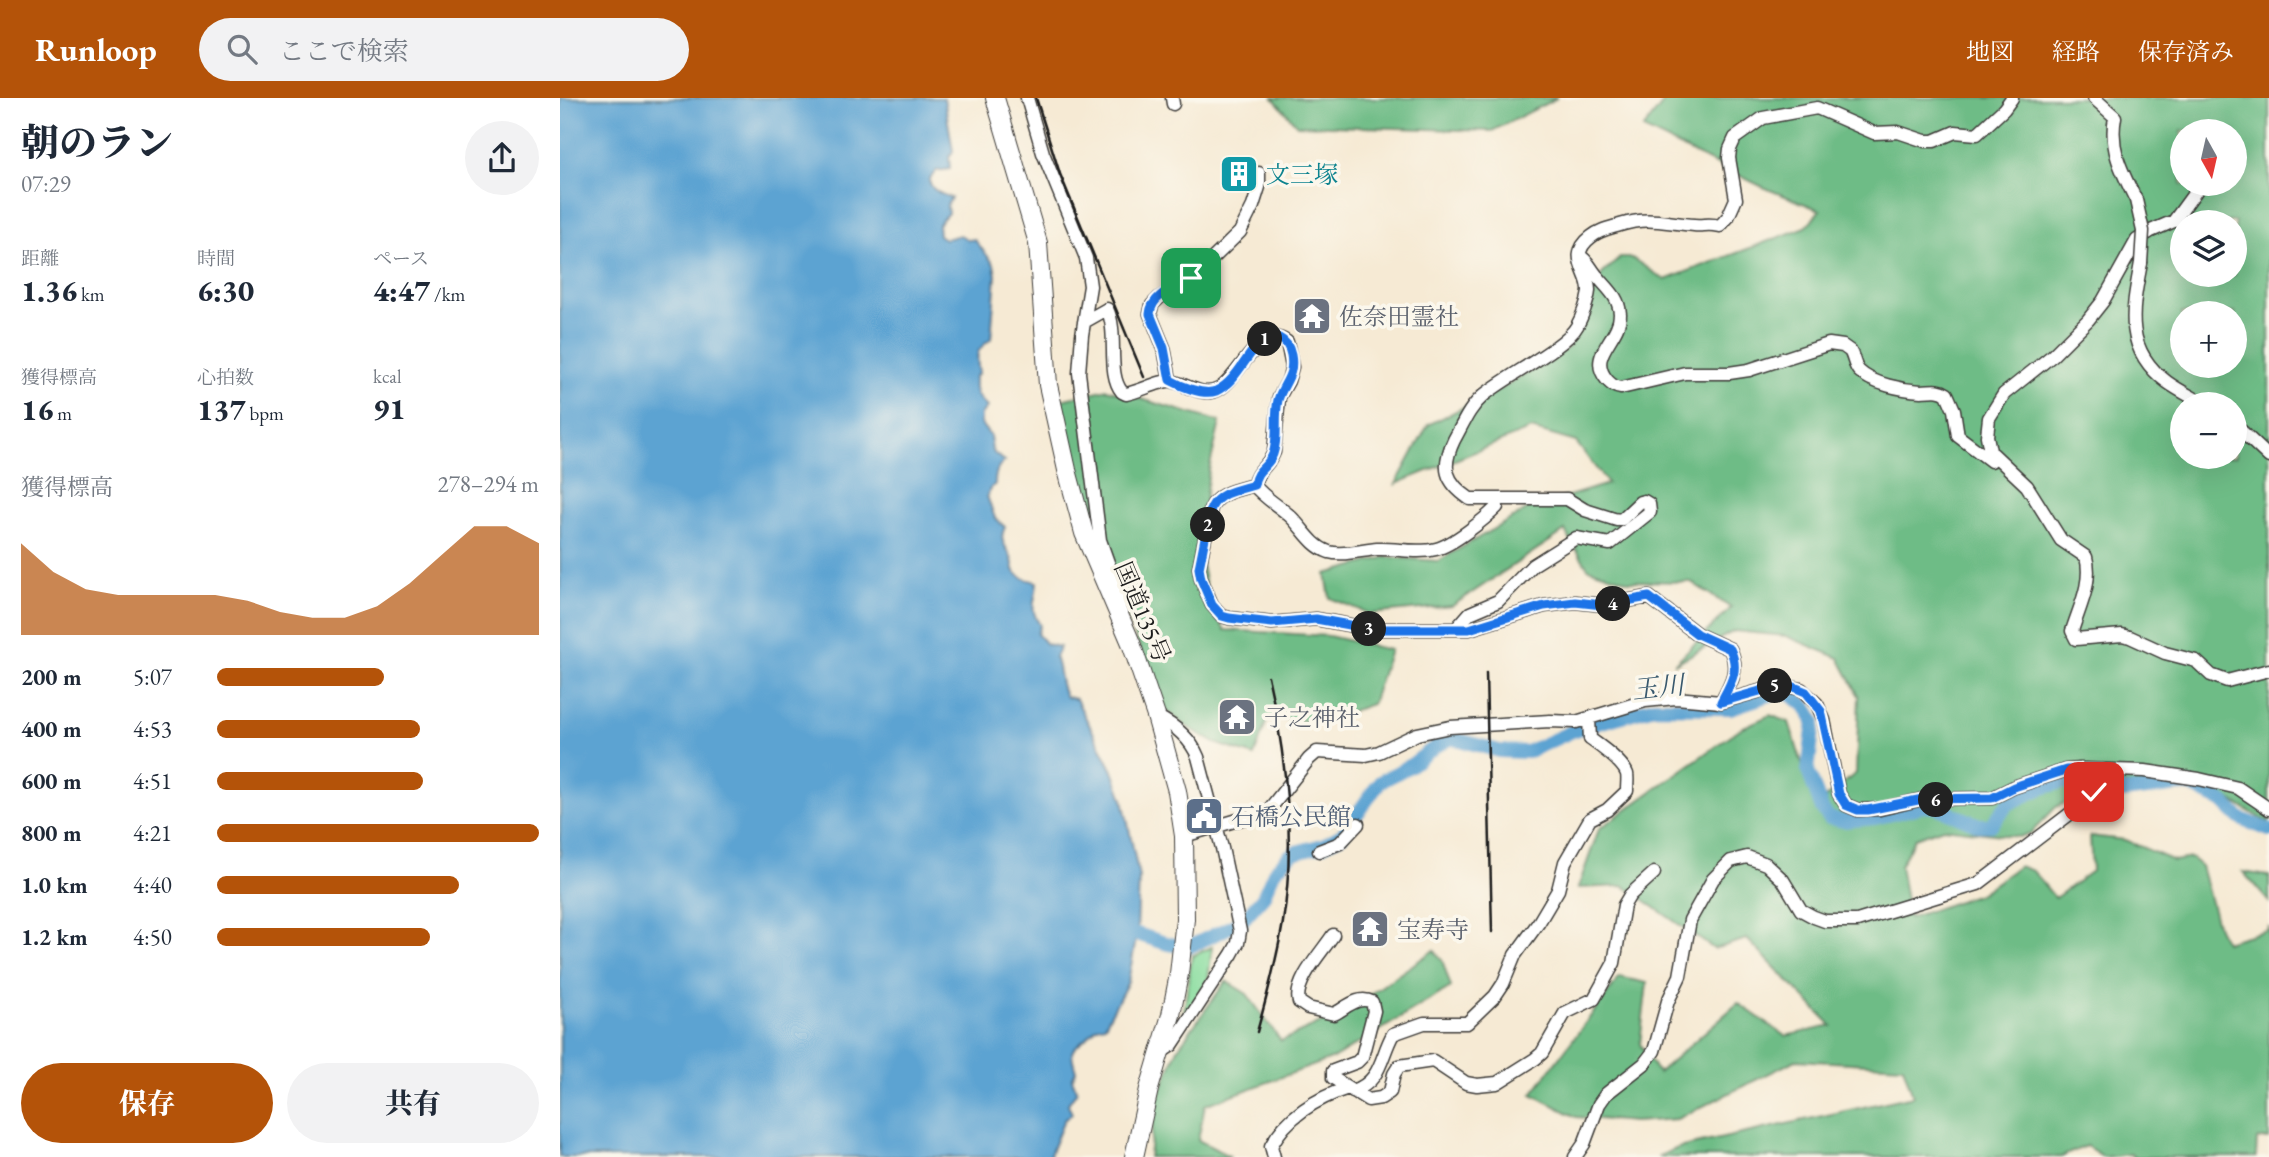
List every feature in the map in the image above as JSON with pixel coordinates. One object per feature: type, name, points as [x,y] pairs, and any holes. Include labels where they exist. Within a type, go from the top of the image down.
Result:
[{"type":"highway","name":"国道135号","points":[[995,98],[1038,243],[1045,362],[1053,411],[1084,533],[1120,618],[1156,716],[1175,782],[1185,841],[1181,961],[1171,1016],[1149,1089],[1135,1154]]},
{"type":"street","points":[[1027,98],[1042,153],[1086,258],[1090,286],[1079,354],[1079,373],[1100,540],[1125,611],[1120,618]]},
{"type":"street","points":[[1456,629],[1470,613],[1498,601],[1533,565],[1576,538],[1603,544],[1616,541],[1650,512],[1651,508],[1647,503],[1640,502],[1622,519],[1617,520],[1585,510],[1567,499],[1470,499],[1461,493],[1446,470],[1447,455],[1467,414],[1482,397],[1566,340],[1577,327],[1589,291],[1580,265],[1587,239],[1607,228],[1634,220],[1678,222],[1696,226],[1709,223],[1720,226],[1737,199],[1728,158],[1730,149],[1735,138],[1763,118],[1817,108],[1874,133],[1898,132],[1925,141],[1934,141],[1955,132],[1976,134],[2004,109],[2012,98]]},
{"type":"street","points":[[2094,98],[2115,117],[2112,141],[2114,155],[2136,200],[2143,231],[2133,328],[2142,356],[2153,371],[2184,392]]},
{"type":"street","points":[[1170,380],[1164,348],[1150,314],[1152,305],[1158,298],[1198,273],[1240,232],[1253,206],[1259,187],[1259,173]]},
{"type":"street","points":[[2192,196],[2174,221],[2137,240],[2103,301],[2081,328],[2053,355],[2004,394],[1992,410],[1988,426],[1988,446],[2027,486],[2061,540],[2086,557],[2087,573],[2081,608],[2072,631],[2076,639],[2130,636],[2165,653],[2196,661],[2216,678],[2227,681],[2269,670]]},
{"type":"street","points":[[1580,257],[1584,258],[1615,296],[1618,304],[1619,322],[1600,355],[1604,376],[1613,386],[1621,388],[1685,373],[1749,370],[1804,351],[1837,344],[1850,351],[1858,370],[1874,379],[1895,388],[1923,391],[1935,389],[1947,394],[1962,442],[1985,454],[1994,464],[2002,463]]},
{"type":"street","points":[[1084,322],[1107,309],[1113,321],[1116,383],[1122,392],[1132,393],[1170,380],[1193,389],[1216,391],[1225,385],[1261,340],[1271,337],[1287,342],[1292,367],[1279,397],[1274,452],[1255,477],[1254,485],[1261,494],[1293,518],[1315,544],[1334,553],[1385,548],[1415,551],[1436,549],[1490,514],[1497,507],[1496,500]]},
{"type":"street","points":[[2247,436],[2269,457]]},
{"type":"street","points":[[1254,485],[1222,495],[1214,501],[1211,508],[1199,568],[1212,605],[1222,616],[1272,623],[1316,619],[1371,629],[1469,629],[1544,606],[1575,602],[1603,605],[1649,597],[1697,634],[1730,649],[1736,663],[1735,673],[1721,702]]},
{"type":"street","points":[[1185,841],[1217,826],[1268,811],[1317,752],[1366,755],[1379,752],[1417,734],[1450,727],[1576,722],[1645,701],[1676,698],[1721,702],[1781,685],[1806,692],[1821,711],[1839,794],[1846,805],[1858,810],[1880,809],[1923,799],[1992,798],[2014,787],[2066,770],[2100,774],[2145,771],[2199,779],[2238,788],[2269,809]]},
{"type":"street","points":[[1156,716],[1174,725],[1196,751],[1217,826],[1239,924],[1238,943],[1232,954],[1172,1045],[1160,1053]]},
{"type":"street","points":[[1274,1157],[1271,1146],[1291,1118],[1337,1091],[1367,1086],[1373,1079],[1393,1034],[1424,1023],[1467,1023],[1495,996],[1515,955],[1558,890],[1565,862],[1590,819],[1607,810],[1628,791],[1628,775],[1624,769],[1590,739],[1589,719]]},
{"type":"street","points":[[1575,1157],[1584,1144],[1606,1094],[1644,1064],[1654,1051],[1668,1002],[1680,976],[1690,920],[1713,879],[1731,861],[1747,857],[1766,864],[1783,880],[1801,910],[1814,917],[1825,921],[1857,921],[1978,884],[2088,800],[2100,774]]},
{"type":"street","points":[[1319,851],[1340,843],[1358,824]]},
{"type":"street","points":[[1333,935],[1318,952],[1297,996],[1299,1002],[1308,1008],[1330,1014],[1362,999],[1372,1002],[1374,1011],[1362,1057],[1357,1062],[1333,1071],[1333,1078],[1368,1100],[1386,1096],[1392,1086],[1396,1069],[1403,1064],[1433,1061],[1466,1083],[1489,1085],[1497,1083],[1535,1059],[1542,1053],[1565,1013],[1594,999],[1614,962],[1624,905],[1629,895],[1654,873]]},
{"type":"green space","points":[[1273,98],[1557,98],[1492,131],[1297,125]]},
{"type":"green space","points":[[1667,98],[2269,98],[2269,823],[2203,784],[2114,785],[2100,797],[2080,796],[2056,807],[2031,833],[2019,837],[1943,828],[1915,838],[1900,866],[1909,918],[1979,894],[2019,866],[2033,871],[2055,898],[2092,871],[2090,836],[2125,840],[2174,861],[2191,858],[2201,866],[2218,928],[2225,942],[2267,930],[2269,926],[2269,1139],[2257,1139],[2256,1157],[2133,1157],[2131,1154],[2104,1157],[2086,1146],[2061,1157],[1657,1157],[1678,1148],[1913,1096],[1903,1066],[1796,1060],[1677,1119],[1634,1122],[1576,1117],[1532,1094],[1620,977],[1647,983],[1640,1044],[1658,1073],[1738,1003],[1785,1036],[1832,1026],[1747,939],[1714,949],[1624,886],[1578,888],[1599,829],[1741,728],[1770,715],[1789,722],[1808,783],[1818,804],[1856,773],[1859,696],[1839,658],[1786,636],[1734,631],[1674,664],[1731,608],[1691,582],[1628,581],[1588,568],[1565,531],[1452,606],[1370,614],[1330,598],[1326,574],[1386,557],[1438,561],[1530,508],[1608,484],[1576,442],[1531,429],[1396,484],[1428,425],[1508,385],[1569,347],[1602,274],[1620,258],[1632,258],[1665,280],[1806,227],[1820,210],[1765,188],[1643,129]]},
{"type":"green space","points":[[1107,389],[1220,422],[1209,470],[1199,551],[1210,606],[1225,630],[1329,636],[1390,650],[1372,704],[1321,722],[1268,718],[1254,756],[1215,743],[1163,708],[1150,689],[1139,646],[1083,496],[1061,400]]},
{"type":"green space","points":[[2243,872],[2269,876],[2269,902]]},
{"type":"green space","points":[[1212,947],[1208,980],[1183,1019],[1192,956]]},
{"type":"green space","points":[[1434,950],[1442,960],[1451,987],[1334,1058],[1205,1105],[1198,1140],[1231,1157],[1149,1157],[1155,1105],[1178,1048],[1226,981],[1247,994],[1281,1041],[1343,1013]]},
{"type":"water","points":[[560,98],[944,98],[953,151],[949,157],[950,169],[936,171],[929,180],[934,189],[951,198],[947,205],[948,213],[938,224],[939,235],[945,239],[960,235],[969,240],[974,239],[994,264],[996,275],[991,339],[978,353],[979,373],[975,377],[976,394],[987,407],[981,414],[981,424],[990,436],[992,450],[1005,461],[998,468],[995,484],[987,496],[995,518],[1005,527],[1003,539],[1015,571],[1023,578],[1037,582],[1034,613],[1040,625],[1037,634],[1046,644],[1060,647],[1055,657],[1063,692],[1066,697],[1076,699],[1113,771],[1123,799],[1139,877],[1137,934],[1128,982],[1105,1025],[1096,1028],[1072,1052],[1076,1071],[1072,1079],[1077,1091],[1068,1104],[1072,1114],[1064,1120],[1049,1157],[560,1157]]},
{"type":"waterway","name":"玉川","points":[[1137,934],[1168,944],[1189,947],[1242,921],[1263,897],[1274,872],[1289,856],[1323,845],[1342,835],[1380,782],[1452,738],[1499,751],[1527,752],[1577,729],[1654,707],[1730,708],[1778,692],[1792,695],[1805,706],[1814,721],[1808,771],[1822,809],[1829,818],[1843,821],[1875,818],[1924,806],[1936,807],[1979,825],[1991,825],[2008,804],[2062,782],[2085,783],[2123,792],[2178,785],[2191,786],[2223,802],[2241,819],[2269,830]]},
{"type":"railway","points":[[1036,98],[1060,174],[1144,377]]},
{"type":"railway","points":[[1486,673],[1492,932]]},
{"type":"railway","points":[[1257,1032],[1281,936],[1289,860],[1284,767],[1268,676]]},
{"type":"place","name":"文三塚","points":[[1239,174]]},
{"type":"place","name":"佐奈田霊社","points":[[1312,316]]},
{"type":"place","name":"子之神社","points":[[1237,717]]},
{"type":"place","name":"石橋公民館","points":[[1204,816]]},
{"type":"place","name":"宝寿寺","points":[[1370,929]]},
{"type":"route","points":[[1191,278],[1158,298],[1150,309],[1164,348],[1170,380],[1193,389],[1216,391],[1225,385],[1261,340],[1281,338],[1287,342],[1291,353],[1292,367],[1277,407],[1272,458],[1258,471],[1254,485],[1222,495],[1214,501],[1211,508],[1199,568],[1212,605],[1222,616],[1272,623],[1316,619],[1371,629],[1469,629],[1544,606],[1575,602],[1603,605],[1649,597],[1697,634],[1730,649],[1736,663],[1735,673],[1721,702],[1781,685],[1801,689],[1811,696],[1821,711],[1839,794],[1846,805],[1858,810],[1868,810],[1923,799],[1992,798],[2014,787],[2066,770],[2081,769],[2102,770],[2094,792]]}]
